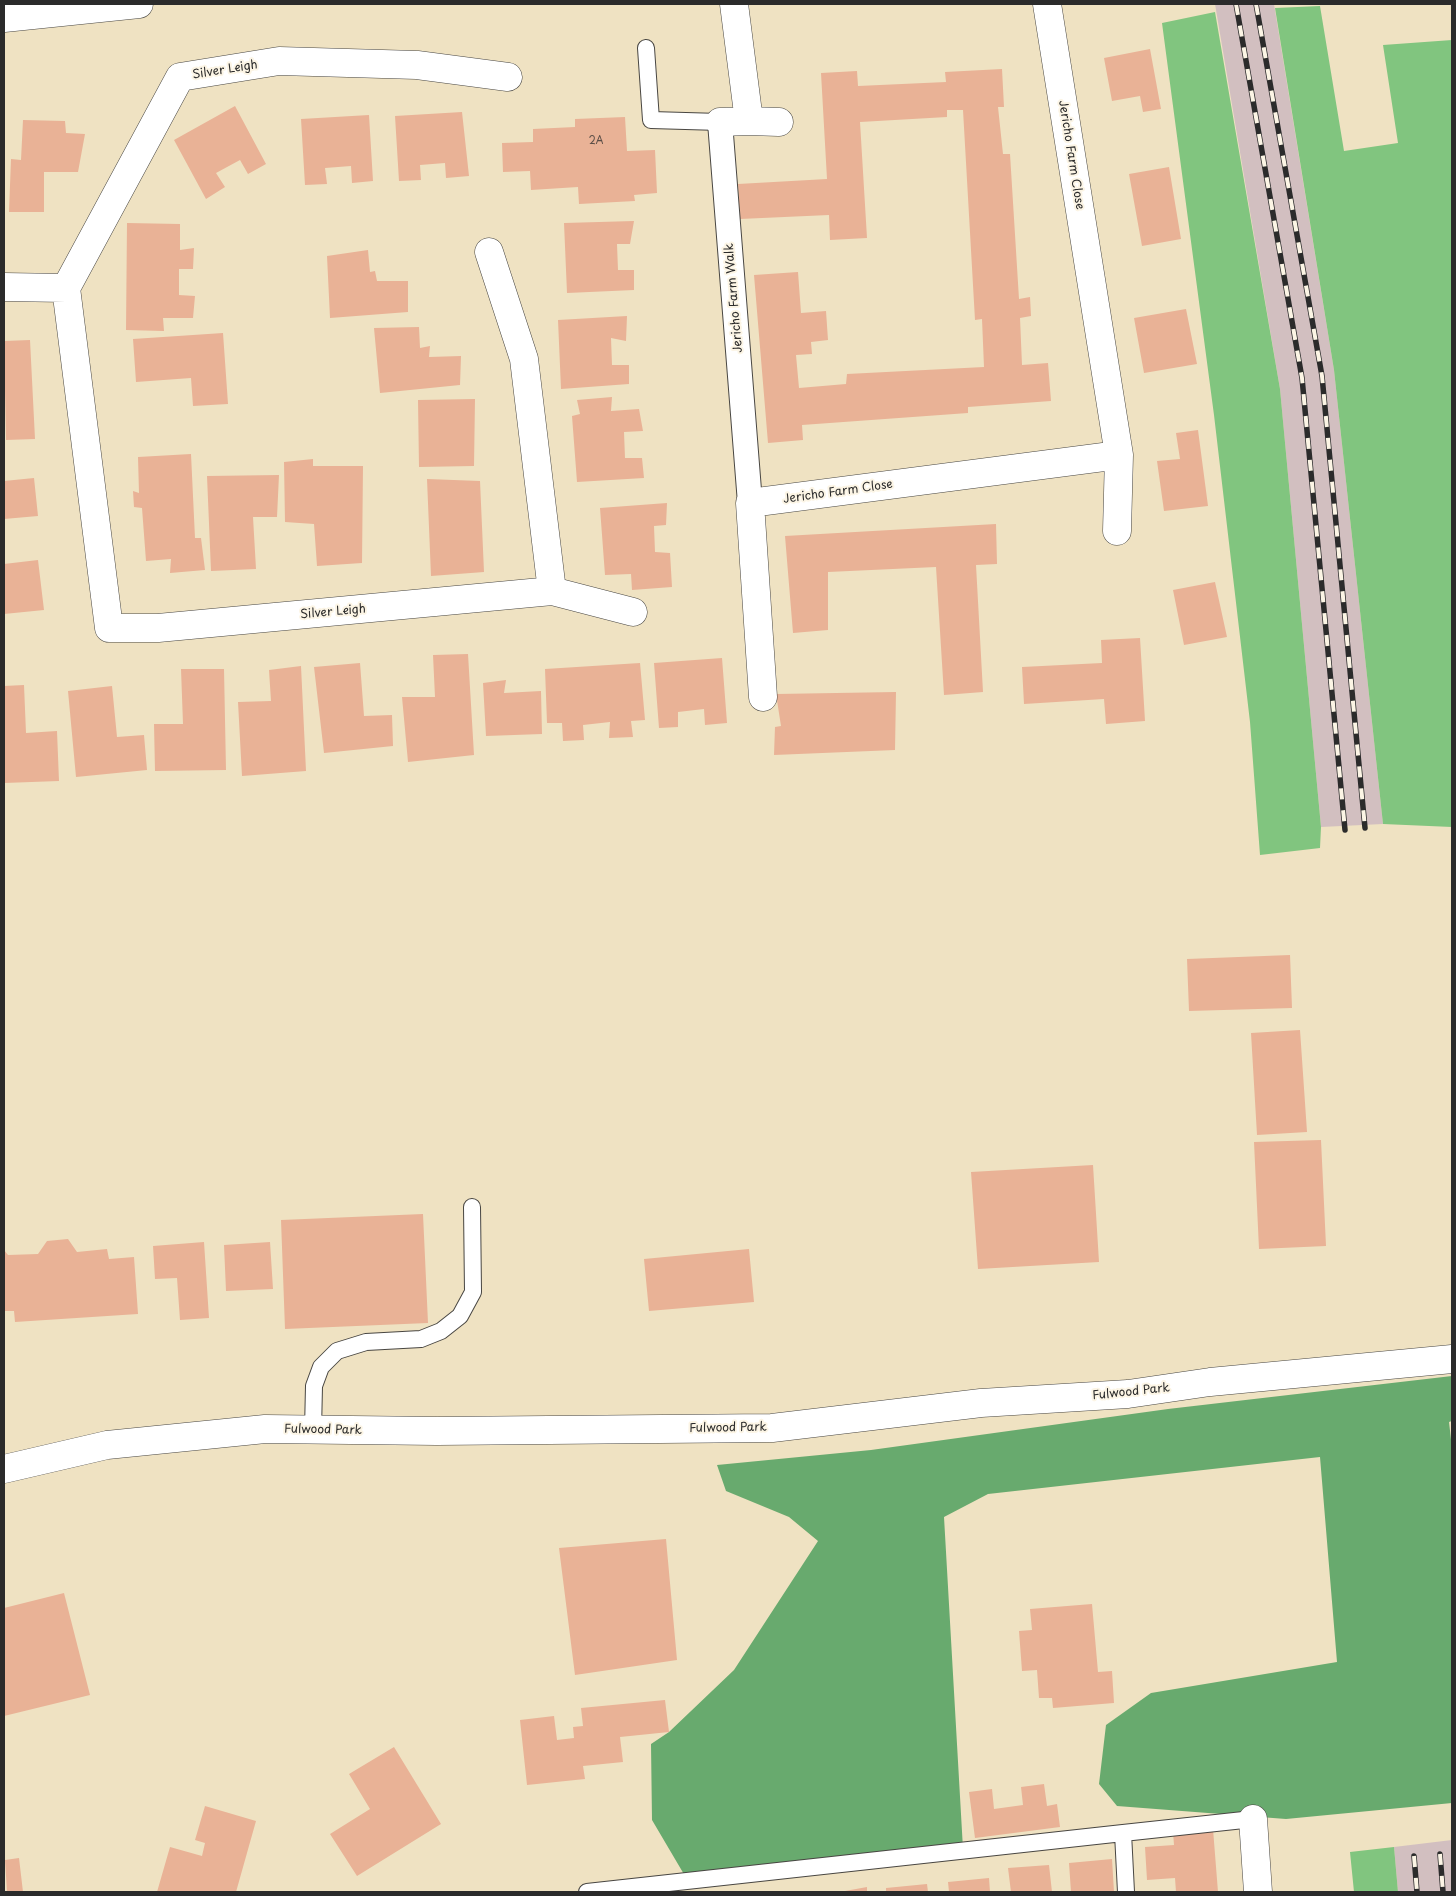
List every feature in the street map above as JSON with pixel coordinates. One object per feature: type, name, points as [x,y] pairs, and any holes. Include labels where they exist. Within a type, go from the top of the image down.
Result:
[{"type":"street","points":[[4,18],[139,4]]},
{"type":"street","points":[[734,4],[749,121]]},
{"type":"street","name":"Jericho Farm Close","points":[[1047,4],[1119,455],[1116,532]]},
{"type":"street","name":"Silver Leigh","points":[[508,77],[417,65],[279,61],[180,77],[66,288],[109,628],[158,628],[552,591]]},
{"type":"street","points":[[720,122],[779,122]]},
{"type":"street","name":"Jericho Farm Walk","points":[[720,122],[750,503]]},
{"type":"street","points":[[489,252],[524,359],[552,591],[633,612]]},
{"type":"street","points":[[4,287],[66,288]]},
{"type":"street","name":"Jericho Farm Close","points":[[750,503],[1119,455]]},
{"type":"street","points":[[750,503],[763,697]]},
{"type":"street","name":"Fulwood Park","points":[[4,1469],[107,1445],[265,1429],[772,1428],[981,1403],[1128,1394],[1210,1382],[1452,1358]]},
{"type":"street","points":[[1253,1819],[1258,1892]]},
{"type":"lane","points":[[646,48],[651,120],[720,122]]},
{"type":"lane","points":[[313,1430],[314,1386],[321,1367],[337,1351],[366,1342],[421,1339],[441,1331],[460,1316],[473,1292],[472,1207]]},
{"type":"lane","points":[[588,1892],[1253,1819]]},
{"type":"lane","points":[[1123,1833],[1126,1892]]},
{"type":"shaded area","points":[[1215,4],[1274,4],[1334,370],[1383,824],[1321,827],[1280,389]]},
{"type":"shaded area","points":[[1452,1840],[1452,1892],[1398,1892],[1394,1847]]},
{"type":"green space","points":[[1320,6],[1344,151],[1398,143],[1383,45],[1452,40],[1452,827],[1383,824],[1334,370],[1275,8]]},
{"type":"green space","points":[[1215,12],[1280,389],[1321,827],[1320,848],[1260,855],[1250,722],[1214,415],[1162,23]]},
{"type":"green space","points":[[1452,1376],[1452,1421],[1449,1422],[1452,1448],[1452,1803],[1286,1819],[1117,1806],[1099,1784],[1106,1725],[1151,1693],[1337,1662],[1320,1457],[988,1494],[944,1517],[963,1849],[685,1876],[652,1820],[651,1744],[669,1732],[734,1670],[818,1541],[789,1517],[726,1491],[717,1465],[871,1450],[1168,1409]]},
{"type":"green space","points":[[1394,1847],[1398,1892],[1354,1892],[1350,1852]]},
{"type":"building","points":[[1150,49],[1161,109],[1143,112],[1140,96],[1112,101],[1104,58]]},
{"type":"building","points":[[1002,69],[1004,107],[998,107],[1003,154],[1010,154],[1019,299],[1030,297],[1031,316],[1020,318],[1022,365],[1048,363],[1051,401],[968,407],[968,413],[802,425],[803,440],[768,443],[754,275],[798,272],[801,313],[826,311],[828,340],[811,342],[812,354],[796,355],[799,388],[846,384],[847,374],[984,367],[982,319],[975,320],[963,110],[947,110],[947,117],[860,122],[867,238],[830,240],[829,215],[740,219],[738,184],[827,179],[821,73],[857,71],[858,86],[946,82],[945,72]]},
{"type":"building","points":[[235,106],[266,164],[248,174],[240,160],[216,173],[225,187],[206,199],[174,140]]},
{"type":"building","points":[[462,112],[469,176],[446,178],[445,163],[420,165],[421,180],[399,181],[395,116]]},
{"type":"building","points":[[369,115],[373,181],[352,183],[351,166],[325,168],[327,184],[305,185],[301,119]]},
{"type":"building","points":[[625,117],[627,151],[655,150],[657,193],[634,195],[635,201],[579,204],[578,187],[531,190],[530,171],[503,172],[502,143],[533,142],[533,129],[575,127],[575,119]]},
{"type":"building","points":[[23,120],[65,121],[66,133],[85,134],[78,172],[44,172],[44,212],[9,212],[11,159],[21,160]]},
{"type":"building","points":[[1169,167],[1181,239],[1142,246],[1129,174]]},
{"type":"building","points":[[634,221],[630,244],[617,244],[618,270],[634,270],[634,290],[567,293],[564,223]]},
{"type":"building","points":[[127,223],[180,224],[180,250],[194,248],[193,269],[179,269],[179,295],[195,296],[193,318],[163,318],[164,331],[126,330]]},
{"type":"building","points":[[368,250],[370,272],[375,271],[377,281],[408,281],[408,312],[330,318],[327,256]]},
{"type":"building","points":[[1186,309],[1197,364],[1144,373],[1134,318]]},
{"type":"building","points":[[627,316],[626,341],[611,338],[612,365],[629,365],[629,384],[561,389],[558,320]]},
{"type":"building","points":[[419,327],[420,348],[430,346],[429,357],[461,356],[460,385],[380,393],[374,328]]},
{"type":"building","points":[[223,333],[228,404],[193,406],[191,378],[136,382],[133,339]]},
{"type":"building","points":[[30,340],[35,439],[6,440],[4,341]]},
{"type":"building","points":[[612,397],[611,411],[639,409],[643,431],[624,432],[625,458],[642,458],[644,478],[577,482],[572,416],[580,414],[577,400]]},
{"type":"building","points":[[475,399],[474,466],[419,467],[418,400]]},
{"type":"building","points":[[1198,430],[1208,506],[1164,511],[1157,461],[1180,459],[1176,433]]},
{"type":"building","points":[[191,454],[195,538],[201,538],[205,570],[170,573],[171,559],[146,561],[142,508],[134,507],[133,491],[139,493],[138,457]]},
{"type":"building","points":[[313,459],[313,466],[363,466],[362,563],[317,566],[314,524],[285,522],[284,462]]},
{"type":"building","points":[[279,475],[277,517],[253,517],[256,569],[211,571],[207,476]]},
{"type":"building","points":[[34,478],[38,516],[4,519],[4,481]]},
{"type":"building","points":[[427,479],[480,481],[484,572],[431,576]]},
{"type":"building","points":[[667,503],[666,525],[654,526],[655,552],[670,553],[672,587],[632,590],[631,574],[605,575],[600,508]]},
{"type":"building","points":[[996,524],[997,564],[976,565],[983,692],[944,695],[936,567],[828,572],[828,630],[793,633],[785,536]]},
{"type":"building","points":[[38,560],[44,610],[4,614],[4,564]]},
{"type":"building","points":[[1215,582],[1227,637],[1184,645],[1173,590]]},
{"type":"building","points":[[1140,638],[1145,721],[1106,724],[1104,699],[1024,704],[1022,667],[1102,663],[1101,640]]},
{"type":"building","points":[[468,654],[474,755],[408,762],[402,697],[435,697],[433,655]]},
{"type":"building","points":[[722,658],[727,723],[705,725],[704,709],[678,712],[678,727],[659,728],[654,663]]},
{"type":"building","points":[[360,663],[364,716],[392,715],[393,746],[324,753],[314,667]]},
{"type":"building","points":[[640,663],[645,720],[631,721],[633,737],[609,738],[610,722],[583,725],[584,740],[563,741],[562,723],[547,723],[545,669]]},
{"type":"building","points":[[301,666],[306,771],[242,776],[238,702],[271,701],[269,670]]},
{"type":"building","points":[[181,669],[224,669],[226,770],[155,771],[154,724],[183,724]]},
{"type":"building","points":[[506,680],[504,693],[541,691],[542,734],[486,736],[483,683]]},
{"type":"building","points":[[24,685],[26,733],[57,731],[59,781],[4,783],[4,686]]},
{"type":"building","points":[[112,686],[117,737],[144,735],[147,770],[76,777],[68,691]]},
{"type":"building","points":[[896,692],[895,750],[774,755],[775,727],[781,726],[776,694]]},
{"type":"building","points":[[1290,955],[1292,1008],[1189,1011],[1187,959]]},
{"type":"building","points":[[1300,1030],[1307,1132],[1257,1135],[1251,1033]]},
{"type":"building","points":[[1321,1140],[1326,1246],[1259,1249],[1254,1142]]},
{"type":"building","points":[[1093,1165],[1099,1262],[978,1269],[971,1172]]},
{"type":"building","points":[[423,1214],[428,1323],[285,1329],[281,1220]]},
{"type":"building","points":[[68,1239],[77,1252],[107,1249],[109,1259],[134,1257],[138,1314],[15,1322],[14,1311],[4,1311],[4,1250],[8,1255],[38,1254],[47,1241]]},
{"type":"building","points":[[204,1242],[209,1318],[180,1320],[177,1278],[155,1279],[153,1246]]},
{"type":"building","points":[[270,1242],[273,1289],[226,1291],[224,1245]]},
{"type":"building","points":[[749,1249],[754,1302],[649,1311],[644,1259]]},
{"type":"building","points":[[666,1539],[677,1660],[575,1675],[559,1548]]},
{"type":"building","points":[[64,1593],[90,1695],[4,1716],[4,1608]]},
{"type":"building","points":[[1092,1604],[1098,1672],[1112,1671],[1114,1703],[1053,1708],[1052,1698],[1039,1698],[1037,1670],[1022,1671],[1019,1631],[1032,1630],[1030,1609]]},
{"type":"building","points":[[665,1700],[669,1732],[620,1737],[623,1762],[583,1766],[585,1779],[527,1785],[520,1720],[554,1716],[557,1740],[574,1738],[573,1727],[583,1726],[581,1708]]},
{"type":"building","points":[[394,1747],[441,1824],[357,1876],[330,1834],[370,1809],[349,1774]]},
{"type":"building","points":[[1044,1784],[1047,1806],[1057,1804],[1060,1827],[975,1838],[969,1792],[992,1789],[994,1809],[1023,1805],[1021,1787]]},
{"type":"building","points":[[205,1806],[256,1821],[236,1892],[157,1892],[170,1847],[202,1856],[205,1843],[195,1840]]},
{"type":"building","points":[[1213,1829],[1218,1892],[1176,1892],[1175,1878],[1147,1880],[1145,1847],[1174,1845],[1173,1832]]},
{"type":"building","points":[[19,1858],[23,1892],[7,1892],[5,1860]]},
{"type":"building","points":[[1112,1859],[1114,1892],[1071,1892],[1069,1863]]},
{"type":"building","points":[[1049,1865],[1052,1892],[1011,1892],[1008,1868]]},
{"type":"building","points":[[989,1878],[990,1892],[949,1892],[948,1882]]},
{"type":"building","points":[[927,1884],[928,1892],[886,1892],[886,1888]]},
{"type":"building","points":[[867,1887],[867,1892],[845,1892],[845,1891]]},
{"type":"railway","points":[[1236,4],[1302,378],[1345,830]]},
{"type":"railway","points":[[1256,4],[1322,376],[1365,828]]},
{"type":"railway","points":[[1440,1854],[1443,1892]]},
{"type":"railway","points":[[1414,1856],[1417,1892]]}]
